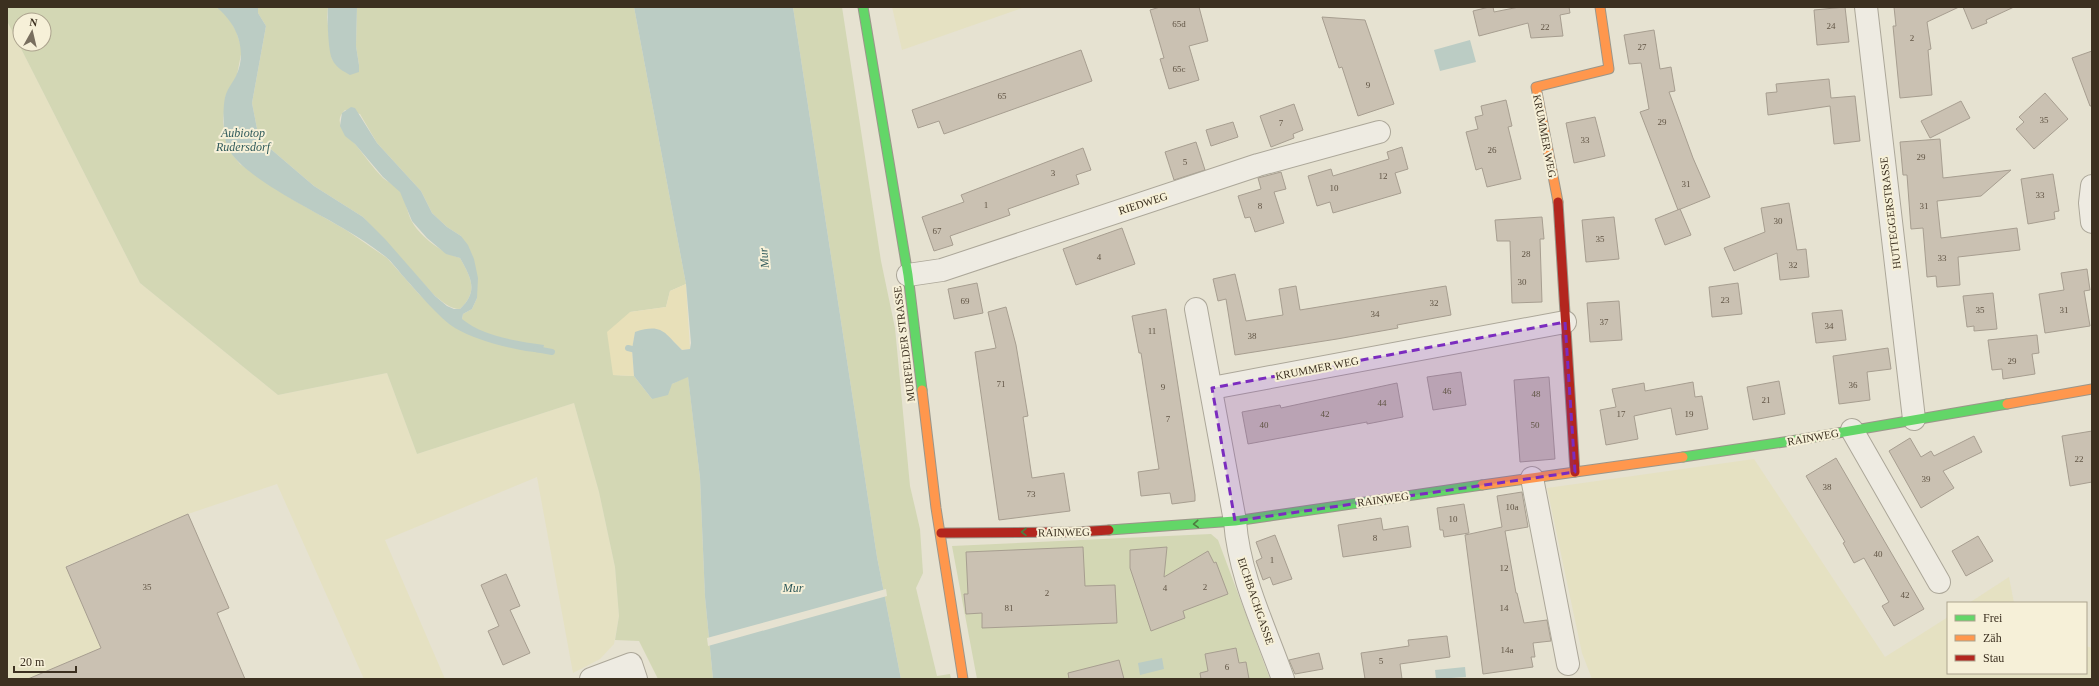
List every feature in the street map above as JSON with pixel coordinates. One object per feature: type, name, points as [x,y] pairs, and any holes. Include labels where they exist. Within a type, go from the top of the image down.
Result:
[{"type":"street","name":"MURFELDER STRASSE","points":[[863,7],[908,275],[941,533],[963,679]]},
{"type":"street","name":"KRUMMER WEG","points":[[1574,472],[1559,209],[1536,87],[1609,69],[1600,7]]},
{"type":"street","name":"HUTTEGGERSTRASSE","points":[[1866,7],[1914,419]]},
{"type":"street","name":"RIEDWEG","points":[[908,275],[942,270],[1251,167],[1379,132]]},
{"type":"street","points":[[2092,186],[2090,203],[2092,222]]},
{"type":"street","points":[[1196,309],[1212,388],[1234,521]]},
{"type":"street","name":"KRUMMER WEG","points":[[1212,388],[1565,322]]},
{"type":"street","name":"RAINWEG","points":[[941,533],[1076,532],[1234,521],[1797,440],[2092,389]]},
{"type":"street","points":[[1852,430],[1939,582]]},
{"type":"street","points":[[1532,478],[1568,664]]},
{"type":"street","name":"EICHBACHGASSE","points":[[1234,521],[1236,543],[1246,579],[1283,679]]},
{"type":"street","points":[[591,679],[633,672]]},
{"type":"highlighted area","points":[[1565,322],[1575,472],[1235,521],[1212,388]]},
{"type":"shaded area","points":[[892,7],[1025,7],[902,50]]},
{"type":"shaded area","points":[[7,21],[12,31],[12,52],[23,52],[140,283],[278,395],[387,373],[417,454],[574,403],[599,492],[615,567],[619,616],[614,644],[600,659],[573,673],[537,477],[385,540],[445,679],[364,679],[277,484],[188,514],[66,566],[101,648],[49,670],[53,679],[7,679]]},
{"type":"shaded area","points":[[1754,459],[1885,657],[1947,618],[1947,674],[2087,674],[2087,646],[2092,648],[2092,679],[1592,679],[1582,653],[1547,488]]},
{"type":"shaded area","points":[[2009,577],[2014,602],[1971,602]]},
{"type":"green space","points":[[7,7],[216,7],[227,15],[236,31],[242,49],[237,75],[226,95],[223,121],[227,148],[240,164],[290,198],[346,230],[387,258],[418,293],[454,327],[462,319],[463,314],[472,309],[477,298],[461,236],[447,227],[432,213],[421,191],[377,143],[360,114],[345,110],[341,115],[340,120],[342,129],[379,174],[400,191],[411,220],[420,232],[432,244],[453,256],[460,258],[464,265],[470,278],[471,290],[470,296],[460,309],[456,309],[444,303],[435,296],[363,217],[314,186],[259,139],[252,103],[266,26],[258,13],[258,7],[328,7],[327,17],[332,60],[359,65],[356,46],[357,7],[634,7],[686,284],[670,291],[666,307],[630,312],[613,375],[634,376],[652,399],[672,384],[688,376],[700,478],[705,597],[713,679],[658,679],[639,641],[615,640],[619,616],[615,567],[599,492],[574,403],[417,454],[387,373],[278,395],[140,283],[23,52],[52,52],[52,12],[12,12],[12,31],[7,21]]},
{"type":"green space","points":[[793,7],[842,7],[881,261],[895,328],[910,486],[920,529],[923,573],[916,588],[937,676],[950,674],[951,679],[901,679],[877,557]]},
{"type":"green space","points":[[1211,534],[1218,540],[1270,679],[977,679],[952,546]]},
{"type":"sand","points":[[686,284],[690,349],[682,350],[662,331],[651,329],[635,333],[632,349],[634,376],[613,375],[607,332],[630,312],[666,307],[670,291]]},
{"type":"water","name":"Aubiotop Rudersdorf","points":[[216,7],[258,7],[258,13],[266,26],[252,103],[259,139],[314,186],[363,217],[385,239],[435,296],[447,306],[454,309],[460,309],[470,296],[471,290],[470,278],[464,265],[460,258],[446,254],[427,238],[412,221],[400,192],[383,177],[355,144],[345,136],[340,126],[342,113],[351,107],[355,108],[377,143],[421,191],[432,213],[447,227],[461,236],[468,245],[474,259],[478,278],[477,298],[472,309],[463,314],[462,319],[490,334],[512,340],[544,345],[542,353],[497,345],[464,333],[455,328],[435,311],[386,257],[356,236],[264,182],[248,171],[236,159],[226,143],[224,113],[226,94],[236,76],[239,67],[241,57],[240,47],[235,29],[230,21]]},
{"type":"water","points":[[328,7],[357,7],[356,46],[359,72],[350,75],[338,67],[331,57]]},
{"type":"water","name":"Mur","points":[[634,7],[793,7],[877,557],[901,679],[713,679],[705,597],[700,478],[688,377],[672,384],[668,395],[652,399],[634,376],[632,349],[635,332],[644,329],[657,329],[667,334],[682,350],[690,349],[691,343],[686,284]]},
{"type":"water","points":[[1470,40],[1476,62],[1440,71],[1434,50]]},
{"type":"water","points":[[1162,658],[1164,669],[1140,675],[1138,663]]},
{"type":"water","points":[[1465,667],[1466,677],[1436,679],[1435,670]]},
{"type":"pier","points":[[886,589],[887,596],[708,646],[707,638]]},
{"type":"building","points":[[1160,7],[1199,7],[1208,41],[1189,46],[1199,80],[1169,89],[1160,59],[1164,58],[1150,10]]},
{"type":"building","points":[[1493,7],[1494,12],[1519,7],[1569,7],[1570,13],[1560,15],[1563,36],[1531,38],[1528,23],[1479,36],[1473,11]]},
{"type":"building","points":[[1845,7],[1849,42],[1817,45],[1814,10]]},
{"type":"building","points":[[1894,7],[1959,7],[1927,22],[1931,49],[1928,50],[1932,95],[1900,98],[1893,26],[1896,26]]},
{"type":"building","points":[[1963,7],[2014,7],[1986,20],[1987,23],[1972,29]]},
{"type":"building","points":[[1322,17],[1365,20],[1394,104],[1358,116],[1342,67],[1339,68]]},
{"type":"building","points":[[1654,30],[1660,69],[1671,67],[1675,91],[1669,92],[1693,158],[1710,197],[1678,210],[1640,112],[1649,109],[1641,63],[1629,64],[1624,35]]},
{"type":"building","points":[[1081,50],[1092,81],[944,134],[939,121],[918,128],[912,110]]},
{"type":"building","points":[[2092,51],[2092,106],[2090,106],[2072,58]]},
{"type":"building","points":[[1829,79],[1831,98],[1855,96],[1860,141],[1834,144],[1830,106],[1768,115],[1766,93],[1777,92],[1776,84]]},
{"type":"building","points":[[2045,93],[2068,119],[2034,149],[2016,129],[2024,122],[2019,117]]},
{"type":"building","points":[[1506,100],[1512,126],[1508,127],[1521,179],[1487,187],[1482,168],[1476,170],[1466,132],[1478,129],[1475,117],[1483,115],[1481,106]]},
{"type":"building","points":[[1961,101],[1970,118],[1930,138],[1921,121]]},
{"type":"building","points":[[1294,104],[1303,130],[1293,134],[1294,138],[1271,147],[1260,116]]},
{"type":"building","points":[[1595,117],[1605,156],[1574,163],[1566,123]]},
{"type":"building","points":[[1233,122],[1238,137],[1211,146],[1206,130]]},
{"type":"building","points":[[1940,139],[1943,178],[2011,170],[1981,196],[1937,201],[1941,238],[2017,228],[2020,250],[1958,257],[1960,285],[1937,287],[1936,276],[1927,277],[1923,228],[1911,229],[1907,175],[1903,175],[1900,142]]},
{"type":"building","points":[[1196,142],[1205,170],[1174,180],[1165,152]]},
{"type":"building","points":[[1402,147],[1408,169],[1395,173],[1401,193],[1333,213],[1330,202],[1317,206],[1308,176],[1331,169],[1333,176],[1389,159],[1387,152]]},
{"type":"building","points":[[1083,148],[1091,170],[1076,175],[1079,184],[1008,209],[1010,215],[950,236],[953,245],[934,251],[922,217],[964,202],[961,195]]},
{"type":"building","points":[[1281,172],[1286,189],[1274,192],[1284,223],[1255,232],[1250,217],[1245,218],[1238,196],[1261,189],[1258,178]]},
{"type":"building","points":[[2053,174],[2059,211],[2054,212],[2055,219],[2028,224],[2021,179]]},
{"type":"building","points":[[1789,203],[1797,250],[1806,249],[1809,277],[1780,280],[1777,253],[1734,271],[1724,248],[1765,232],[1761,208]]},
{"type":"building","points":[[1680,209],[1691,235],[1665,245],[1655,219]]},
{"type":"building","points":[[1542,217],[1544,239],[1540,239],[1542,302],[1512,303],[1510,241],[1497,241],[1495,220]]},
{"type":"building","points":[[1614,217],[1619,259],[1586,262],[1582,220]]},
{"type":"building","points":[[1122,228],[1135,264],[1076,285],[1063,249]]},
{"type":"building","points":[[2087,269],[2090,290],[2084,291],[2090,326],[2045,333],[2039,294],[2064,290],[2061,273]]},
{"type":"building","points":[[1235,274],[1246,321],[1283,315],[1279,289],[1296,286],[1300,310],[1446,286],[1451,315],[1397,325],[1398,328],[1235,355],[1226,299],[1218,301],[1213,279]]},
{"type":"building","points":[[977,283],[983,313],[954,319],[948,289]]},
{"type":"building","points":[[1738,283],[1742,314],[1712,317],[1709,287]]},
{"type":"building","points":[[1993,293],[1997,329],[1974,331],[1974,326],[1967,327],[1963,296]]},
{"type":"building","points":[[1619,301],[1622,340],[1590,342],[1587,303]]},
{"type":"building","points":[[1006,307],[1016,345],[1028,416],[1023,417],[1032,478],[1064,473],[1070,511],[999,520],[975,352],[996,348],[988,312]]},
{"type":"building","points":[[1166,309],[1195,495],[1195,501],[1172,504],[1170,493],[1141,496],[1138,472],[1159,469],[1141,353],[1139,353],[1132,316]]},
{"type":"building","points":[[1842,310],[1846,340],[1816,343],[1812,313]]},
{"type":"building","points":[[2037,335],[2039,353],[2032,354],[2035,374],[2003,379],[2002,369],[1992,370],[1988,340]]},
{"type":"building","points":[[1888,348],[1891,369],[1867,372],[1870,400],[1839,404],[1833,356]]},
{"type":"building","points":[[1461,372],[1466,405],[1433,410],[1427,377]]},
{"type":"building","points":[[1549,377],[1555,459],[1520,462],[1514,380]]},
{"type":"building","points":[[1779,381],[1785,414],[1753,420],[1747,387]]},
{"type":"building","points":[[1693,382],[1695,397],[1702,396],[1708,429],[1676,435],[1671,408],[1634,416],[1638,439],[1606,445],[1600,410],[1616,407],[1612,389],[1644,383],[1645,391]]},
{"type":"building","points":[[1397,383],[1403,417],[1367,424],[1367,422],[1248,444],[1242,412],[1280,405],[1281,408]]},
{"type":"building","points":[[2092,431],[2092,482],[2070,486],[2062,436]]},
{"type":"building","points":[[1974,436],[1982,452],[1943,471],[1954,488],[1921,508],[1889,451],[1910,438],[1921,457],[1931,451],[1934,456]]},
{"type":"building","points":[[1836,458],[1924,609],[1894,626],[1882,606],[1889,602],[1864,558],[1854,563],[1843,543],[1845,542],[1806,476]]},
{"type":"building","points":[[1522,492],[1528,527],[1505,531],[1516,593],[1524,623],[1547,620],[1551,641],[1533,643],[1535,657],[1531,657],[1533,667],[1483,674],[1465,535],[1502,527],[1497,496]]},
{"type":"building","points":[[1464,504],[1469,533],[1444,537],[1443,530],[1440,530],[1437,508]]},
{"type":"building","points":[[188,514],[229,608],[217,613],[245,679],[28,679],[101,648],[66,567]]},
{"type":"building","points":[[1381,518],[1383,530],[1408,526],[1411,547],[1343,557],[1338,525]]},
{"type":"building","points":[[1275,535],[1292,579],[1273,585],[1270,577],[1263,580],[1256,561],[1262,558],[1256,542]]},
{"type":"building","points":[[1978,536],[1993,561],[1966,576],[1952,551]]},
{"type":"building","points":[[1083,547],[1085,586],[1115,585],[1117,623],[982,628],[982,613],[966,614],[964,594],[968,594],[966,552]]},
{"type":"building","points":[[1167,547],[1164,577],[1208,551],[1214,563],[1216,562],[1228,594],[1183,611],[1185,618],[1151,631],[1130,568],[1130,550]]},
{"type":"building","points":[[506,574],[520,606],[510,610],[530,653],[503,665],[488,631],[499,626],[481,585]]},
{"type":"building","points":[[1447,636],[1450,657],[1400,664],[1402,679],[1365,679],[1361,653],[1409,646],[1408,640]]},
{"type":"building","points":[[1236,648],[1239,663],[1246,662],[1249,679],[1201,679],[1200,673],[1208,671],[1205,654]]},
{"type":"building","points":[[1319,653],[1323,669],[1295,674],[1289,660]]},
{"type":"building","points":[[1119,660],[1124,679],[1069,679],[1068,673]]},
{"type":"waterway","points":[[628,348],[640,351]]},
{"type":"waterway","points":[[536,349],[552,352]]},
{"type":"traffic: fast","points":[[863,7],[908,275],[922,390]]},
{"type":"traffic: fast","points":[[1683,457],[1797,440],[2007,404]]},
{"type":"traffic: fast","points":[[1109,530],[1235,521],[1482,485]]},
{"type":"traffic: slow","points":[[1558,202],[1536,87],[1609,69],[1600,7]]},
{"type":"traffic: slow","points":[[2007,404],[2092,389]]},
{"type":"traffic: slow","points":[[922,390],[936,508],[963,679]]},
{"type":"traffic: slow","points":[[1482,485],[1683,457]]},
{"type":"traffic: jam","points":[[1558,202],[1575,472]]},
{"type":"traffic: jam","points":[[941,533],[1076,532],[1109,530]]}]
